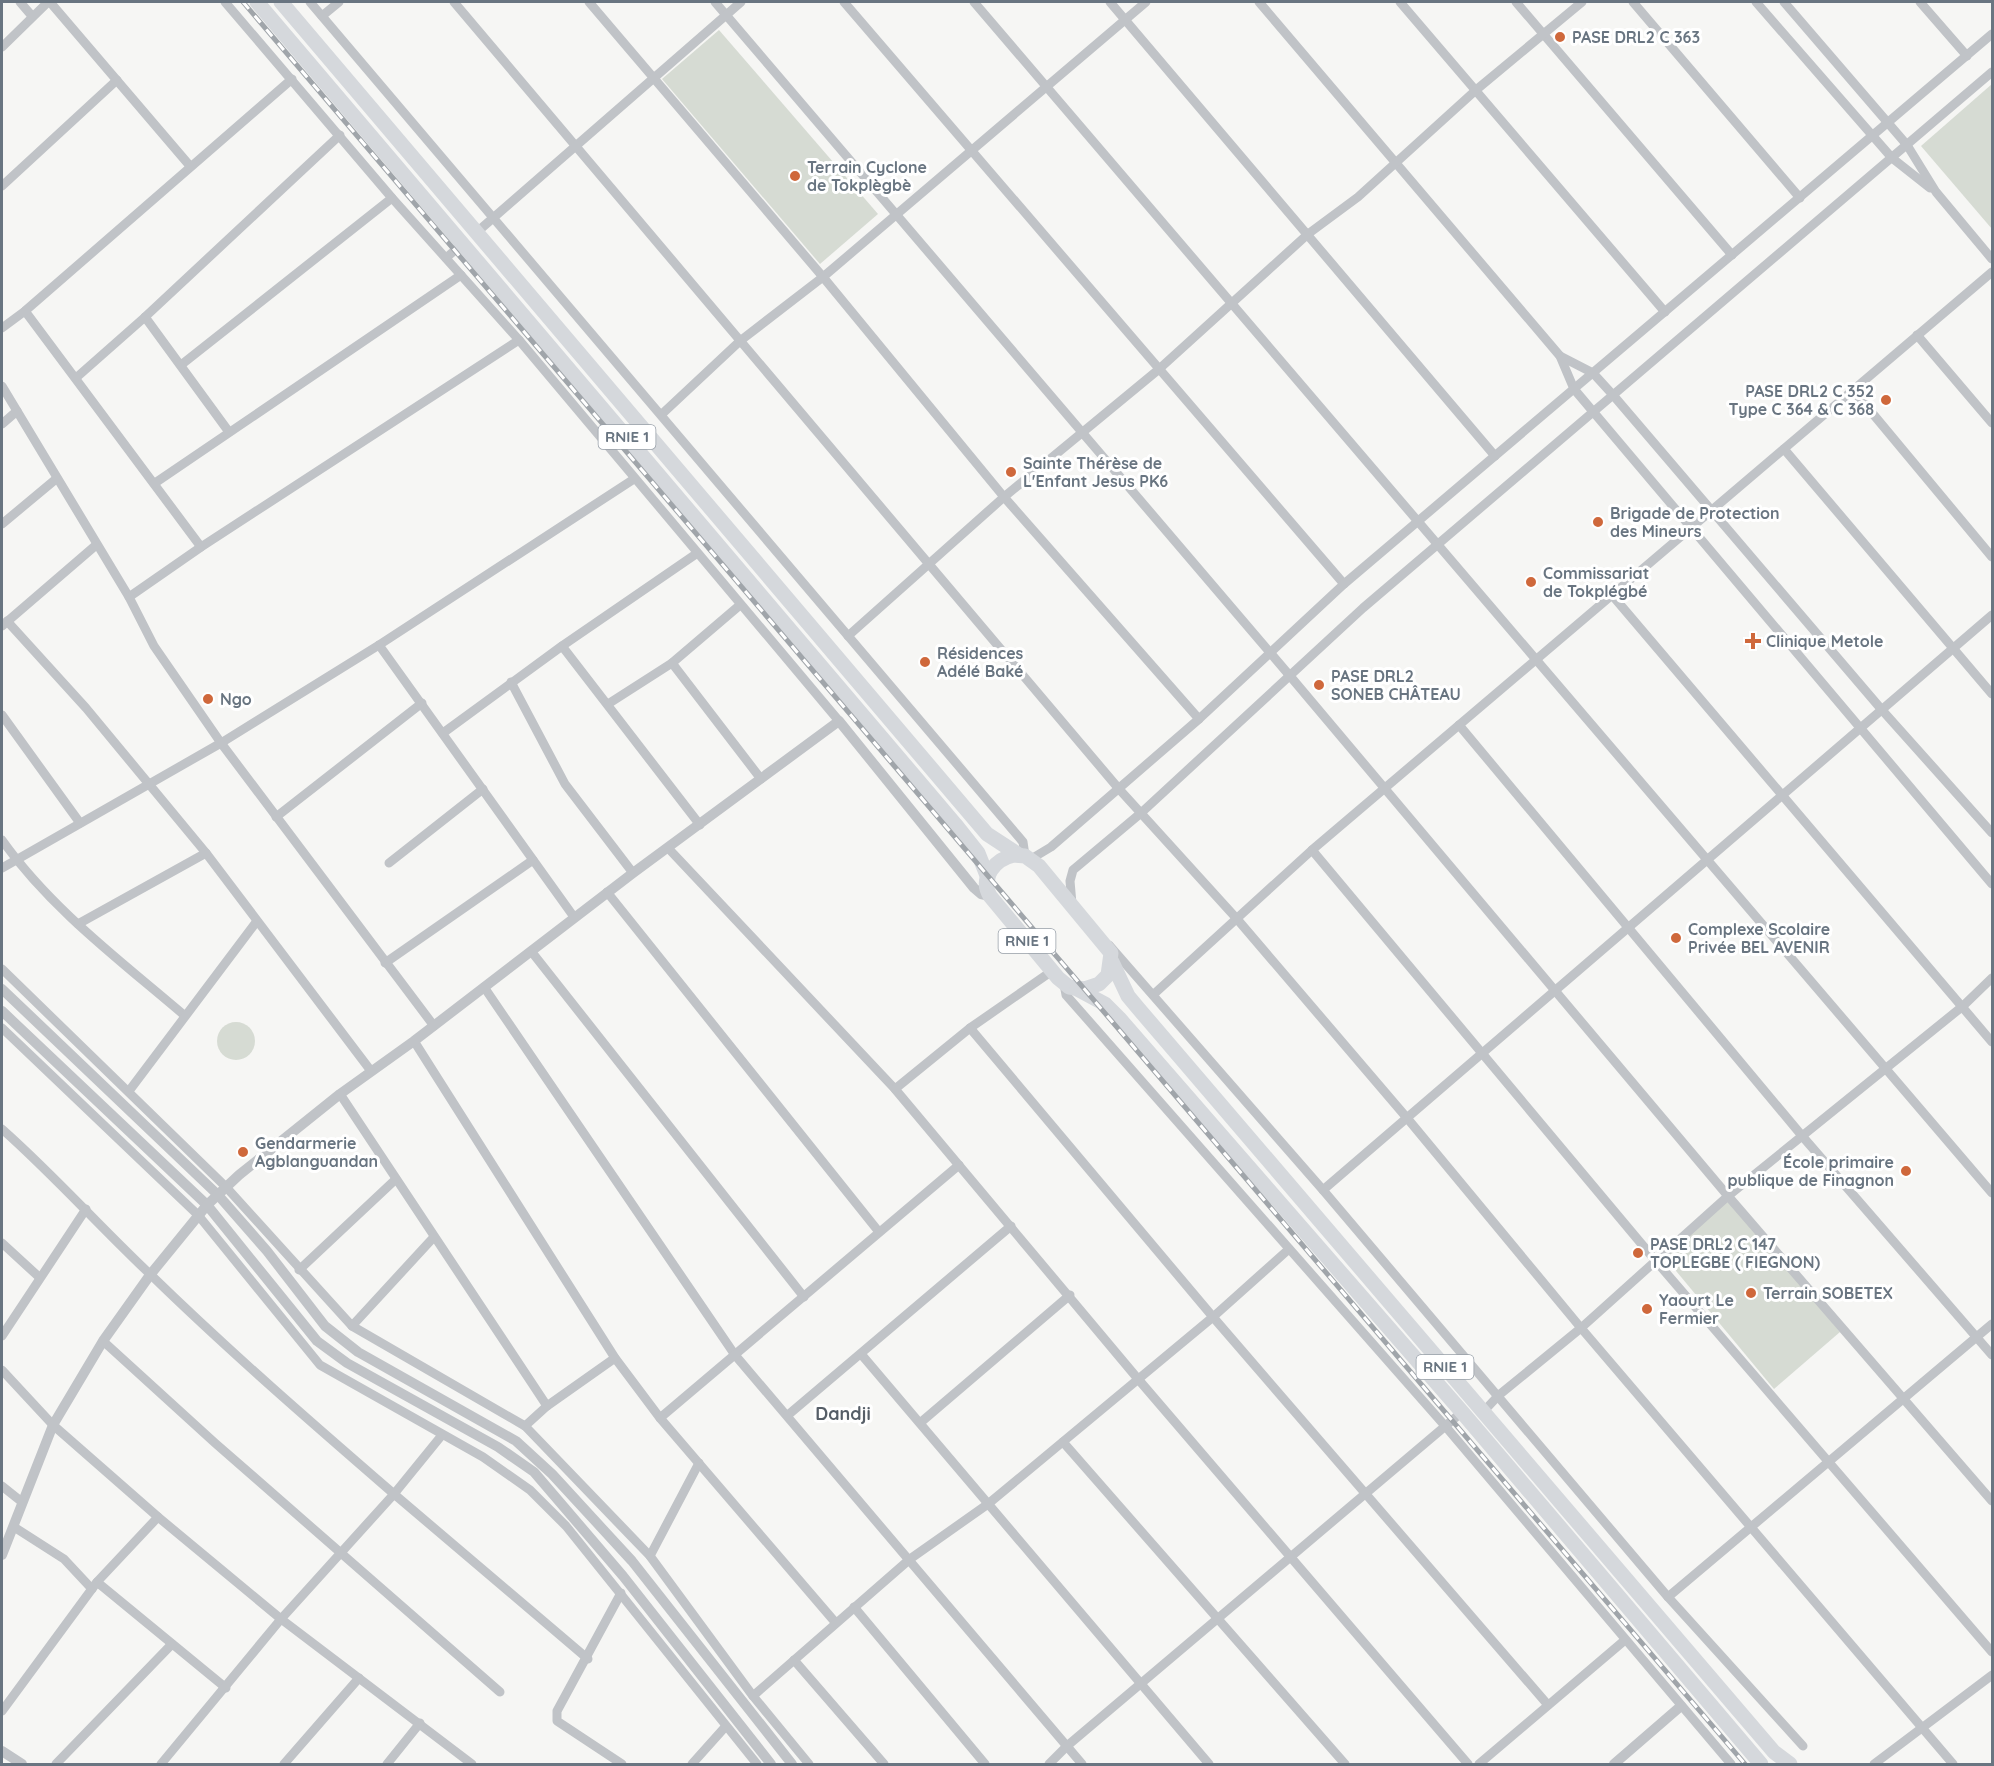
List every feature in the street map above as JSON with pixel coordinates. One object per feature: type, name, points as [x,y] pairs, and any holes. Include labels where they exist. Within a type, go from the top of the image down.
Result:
[{"type":"highway","name":"RNIE 1","points":[[257,2],[961,831],[978,853],[988,878],[987,888],[990,896],[1052,971],[1070,987],[1105,1004],[1119,1018],[1462,1412],[1761,1764]]},
{"type":"highway","name":"RNIE 1","points":[[281,2],[987,834],[1025,856],[1072,903],[1111,953],[1112,962],[1128,996],[1138,1008],[1774,1752],[1790,1764]]},
{"type":"highway","points":[[988,878],[989,872],[1000,860],[1025,856]]},
{"type":"highway","points":[[1070,987],[1092,988],[1099,984],[1108,975],[1112,962]]},
{"type":"street","points":[[20,2],[32,16]]},
{"type":"street","points":[[2,47],[49,2],[190,166]]},
{"type":"street","points":[[225,2],[392,198],[519,340],[696,554],[839,721],[974,888],[981,894],[990,896]]},
{"type":"street","points":[[310,2],[1018,836],[1023,842],[1025,856],[1052,847],[1199,719],[1344,584],[1992,34]]},
{"type":"street","points":[[322,16],[339,2]]},
{"type":"street","points":[[454,2],[930,562],[1119,789],[1237,920],[1407,1118],[1581,1328],[1953,1764]]},
{"type":"street","points":[[589,2],[823,276],[1004,497],[1199,719]]},
{"type":"street","points":[[715,2],[1290,676],[1728,1196],[1992,1501]]},
{"type":"street","points":[[477,232],[741,2]]},
{"type":"street","points":[[844,2],[1344,584]]},
{"type":"street","points":[[974,2],[1992,1193]]},
{"type":"street","points":[[1110,2],[1495,456]]},
{"type":"street","points":[[662,414],[740,341],[823,276],[1146,2]]},
{"type":"street","points":[[1258,2],[1560,356],[1574,389],[1862,727],[1992,884]]},
{"type":"street","points":[[1400,2],[1665,312]]},
{"type":"street","points":[[1516,2],[1732,255]]},
{"type":"street","points":[[848,636],[1004,497],[1158,370],[1308,234],[1358,197],[1476,90],[1582,2]]},
{"type":"street","points":[[1633,2],[1800,198]]},
{"type":"street","points":[[1756,2],[1892,158],[1935,192]]},
{"type":"street","points":[[1784,2],[1907,145],[1935,192],[1992,259]]},
{"type":"street","points":[[1920,2],[1967,56]]},
{"type":"street","points":[[1072,903],[1070,881],[1073,870],[1141,813],[1363,608],[1992,72]]},
{"type":"street","points":[[2,186],[117,80]]},
{"type":"street","points":[[2,328],[25,311],[292,80]]},
{"type":"street","points":[[77,377],[145,318],[340,135]]},
{"type":"street","points":[[181,365],[392,198]]},
{"type":"street","points":[[447,258],[463,243]]},
{"type":"street","points":[[1154,994],[1312,850],[1992,272]]},
{"type":"street","points":[[155,483],[461,275]]},
{"type":"street","points":[[25,311],[77,377],[201,547]]},
{"type":"street","points":[[145,318],[230,432]]},
{"type":"street","points":[[1917,335],[1992,423]]},
{"type":"street","points":[[129,597],[201,547],[519,340]]},
{"type":"street","points":[[1560,356],[1593,373],[1613,395],[1882,710],[1992,833]]},
{"type":"street","points":[[2,387],[95,546],[129,597],[154,646],[221,743],[434,1026]]},
{"type":"street","points":[[1852,390],[1992,557]]},
{"type":"street","points":[[2,424],[17,411]]},
{"type":"street","points":[[1784,449],[1992,694]]},
{"type":"street","points":[[2,525],[56,479]]},
{"type":"street","points":[[2,868],[221,743],[379,645],[634,479]]},
{"type":"street","points":[[95,546],[4,623],[86,708],[149,784],[206,854],[371,1071]]},
{"type":"street","points":[[443,733],[511,682],[696,554]]},
{"type":"street","points":[[1612,595],[1992,1042]]},
{"type":"street","points":[[608,704],[672,663],[740,606]]},
{"type":"street","points":[[1323,1190],[1992,615]]},
{"type":"street","points":[[379,645],[574,917]]},
{"type":"street","points":[[562,646],[700,825]]},
{"type":"street","points":[[672,663],[761,779]]},
{"type":"street","points":[[511,682],[565,784],[633,873]]},
{"type":"street","points":[[276,817],[422,704]]},
{"type":"street","points":[[2,715],[80,823]]},
{"type":"street","points":[[2,1555],[53,1425],[104,1341],[150,1275],[207,1205],[340,1094],[434,1026],[607,892],[839,721]]},
{"type":"street","points":[[1459,725],[1803,1137],[1992,1355]]},
{"type":"street","points":[[389,863],[483,789]]},
{"type":"street","points":[[2,840],[16,860],[78,924],[184,1015]]},
{"type":"street","points":[[668,848],[895,1089],[1070,1295],[1138,1379],[1468,1764]]},
{"type":"street","points":[[1312,850],[1655,1260],[1992,1652]]},
{"type":"street","points":[[78,924],[206,854]]},
{"type":"street","points":[[386,963],[533,860]]},
{"type":"street","points":[[607,892],[879,1232]]},
{"type":"street","points":[[129,1091],[257,921]]},
{"type":"street","points":[[1102,940],[1126,961],[1499,1395],[1668,1597],[1803,1746]]},
{"type":"street","points":[[531,951],[804,1297]]},
{"type":"street","points":[[2,969],[226,1187],[352,1326],[525,1426],[650,1556],[753,1696],[808,1764]]},
{"type":"street","points":[[895,1089],[970,1028],[1052,971]]},
{"type":"street","points":[[1483,1412],[1499,1395],[1581,1328],[1728,1196],[1963,1006],[1992,978]]},
{"type":"street","points":[[484,987],[735,1355],[910,1558],[1082,1764]]},
{"type":"street","points":[[1070,987],[1066,995],[1446,1427],[1731,1764]]},
{"type":"street","points":[[2,989],[218,1195],[267,1251],[325,1326],[358,1352],[516,1441],[552,1474],[632,1561],[792,1764]]},
{"type":"street","points":[[2,1011],[207,1205],[317,1341],[347,1363],[498,1447],[534,1473],[623,1576],[771,1764]]},
{"type":"street","points":[[2,1028],[198,1215],[320,1365],[483,1457],[530,1490],[566,1526],[757,1764]]},
{"type":"street","points":[[970,1028],[1213,1317],[1367,1493],[1548,1706]]},
{"type":"street","points":[[414,1041],[615,1358],[660,1418],[835,1622]]},
{"type":"street","points":[[340,1094],[433,1238],[547,1406]]},
{"type":"street","points":[[2,1129],[35,1158],[150,1275],[301,1414],[588,1659]]},
{"type":"street","points":[[660,1418],[959,1165]]},
{"type":"street","points":[[299,1270],[396,1179]]},
{"type":"street","points":[[2,1336],[86,1209]]},
{"type":"street","points":[[789,1416],[1011,1226]]},
{"type":"street","points":[[352,1326],[433,1238]]},
{"type":"street","points":[[2,1243],[39,1277]]},
{"type":"street","points":[[753,1696],[910,1558],[988,1504],[1213,1317],[1289,1250]]},
{"type":"street","points":[[920,1423],[1070,1295]]},
{"type":"street","points":[[1668,1597],[1992,1324]]},
{"type":"street","points":[[104,1341],[500,1692]]},
{"type":"street","points":[[861,1354],[1209,1764]]},
{"type":"street","points":[[525,1426],[547,1406],[615,1358]]},
{"type":"street","points":[[2,1370],[53,1425],[158,1516],[281,1619],[472,1764]]},
{"type":"street","points":[[1049,1764],[1067,1746],[1462,1412]]},
{"type":"street","points":[[161,1764],[281,1619],[343,1553],[442,1435]]},
{"type":"street","points":[[1064,1442],[1345,1764]]},
{"type":"street","points":[[650,1556],[699,1463]]},
{"type":"street","points":[[2,1486],[22,1502]]},
{"type":"street","points":[[2,1711],[94,1586],[158,1516]]},
{"type":"street","points":[[14,1527],[63,1559],[94,1586],[226,1688]]},
{"type":"street","points":[[621,1593],[588,1659],[557,1711],[557,1721],[622,1764]]},
{"type":"street","points":[[854,1607],[985,1764]]},
{"type":"street","points":[[1479,1764],[1626,1640]]},
{"type":"street","points":[[56,1764],[172,1644]]},
{"type":"street","points":[[794,1660],[884,1764]]},
{"type":"street","points":[[1874,1764],[1992,1675]]},
{"type":"street","points":[[284,1764],[359,1678]]},
{"type":"street","points":[[1614,1764],[1681,1706]]},
{"type":"street","points":[[387,1764],[420,1723]]},
{"type":"street","points":[[692,1764],[726,1726]]},
{"type":"street","points":[[2,1751],[22,1764]]},
{"type":"shaded area","name":"Terrain Cyclone de Tokplègbè","points":[[719,30],[878,214],[820,264],[662,79]]},
{"type":"shaded area","points":[[1992,84],[1992,229],[1921,146]]},
{"type":"shaded area","points":[[236,1022],[250,1027],[255,1041],[250,1055],[236,1060],[222,1055],[217,1041],[222,1027]]},
{"type":"shaded area","name":"Terrain SOBETEX","points":[[1730,1196],[1840,1332],[1774,1389],[1662,1254]]},
{"type":"railway","points":[[243,2],[1745,1764]]},
{"type":"place","name":"PASE DRL2 C 363","points":[[1560,37]]},
{"type":"place","name":"Terrain Cyclone de Tokplègbè","points":[[795,176]]},
{"type":"place","name":"PASE DRL2 C 352 Type C 364 & C 368","points":[[1886,400]]},
{"type":"place","name":"Sainte Thérèse de L'Enfant Jesus PK6","points":[[1011,472]]},
{"type":"place","name":"Brigade de Protection des Mineurs","points":[[1598,522]]},
{"type":"place","name":"Commissariat de Tokplégbé","points":[[1531,582]]},
{"type":"place","name":"Clinique Metole","points":[[1753,641]]},
{"type":"place","name":"Résidences Adélé Baké","points":[[925,662]]},
{"type":"place","name":"PASE DRL2 SONEB CHÂTEAU","points":[[1319,685]]},
{"type":"place","name":"Ngo","points":[[208,699]]},
{"type":"place","name":"Complexe Scolaire Privée BEL AVENIR","points":[[1676,938]]},
{"type":"place","name":"Gendarmerie Agblanguandan","points":[[243,1152]]},
{"type":"place","name":"École primaire publique de Finagnon","points":[[1906,1171]]},
{"type":"place","name":"PASE DRL2 C 147 TOPLEGBE ( FIEGNON)","points":[[1638,1253]]},
{"type":"place","name":"Terrain SOBETEX","points":[[1751,1293]]},
{"type":"place","name":"Yaourt Le Fermier","points":[[1647,1309]]},
{"type":"district","name":"Dandji","points":[[843,1414]]}]
